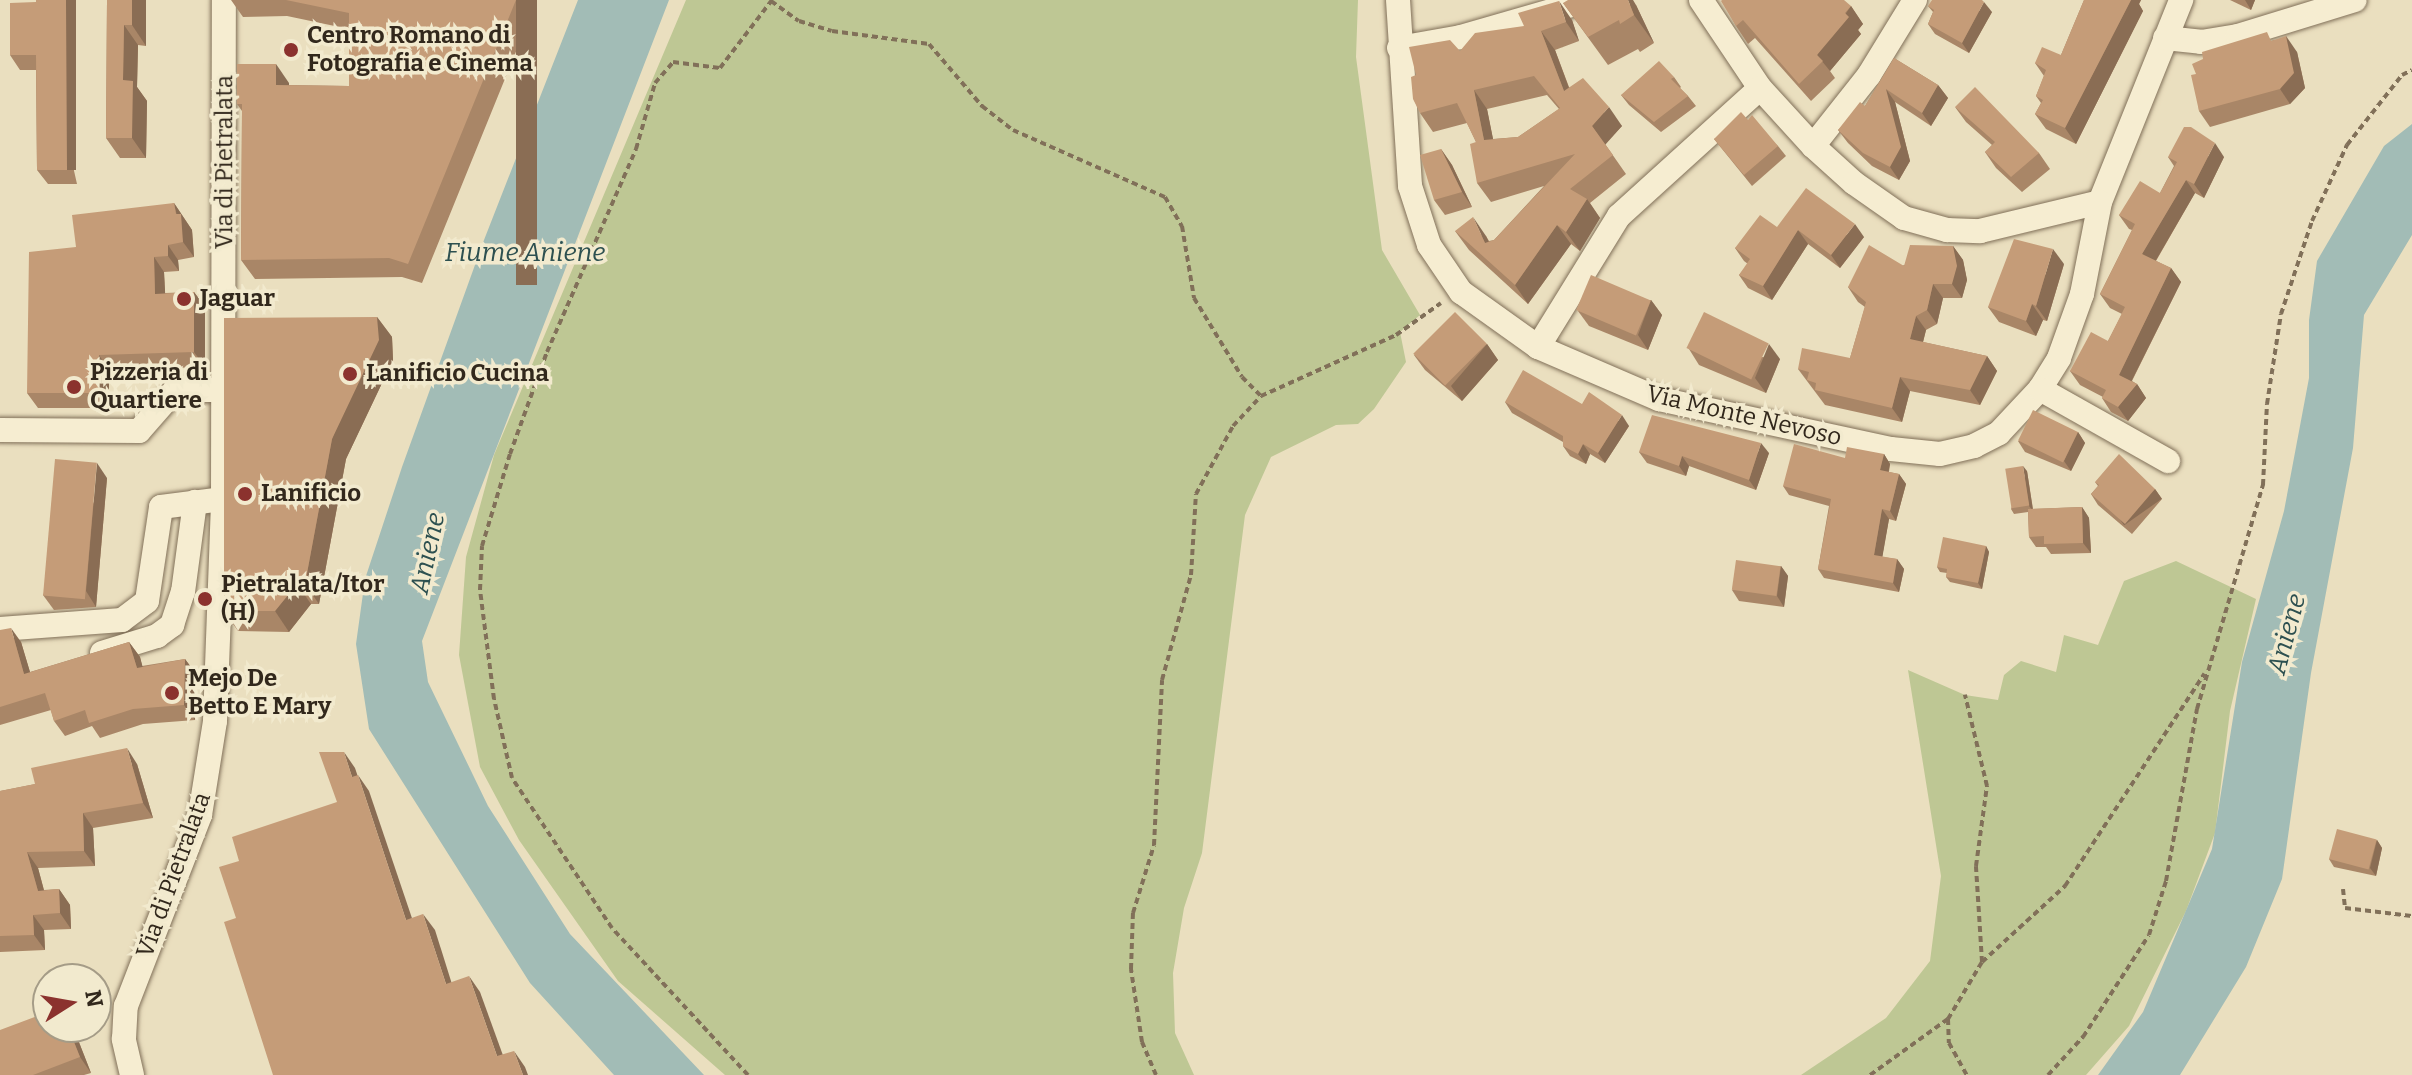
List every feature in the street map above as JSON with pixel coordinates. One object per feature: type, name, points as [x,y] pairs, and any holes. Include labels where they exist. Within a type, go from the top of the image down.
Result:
[{"type":"street","name":"Via di Pietralata","points":[[129,1064],[126,1006],[208,783],[219,676],[224,390],[224,0]]},
{"type":"street","name":"Via Monte Nevoso","points":[[1398,0],[1399,48],[1413,200],[1429,245],[1461,292],[1538,347],[1659,399],[1925,454],[1984,442],[2013,421],[2040,389],[2076,318],[2100,202],[2181,0]]},
{"type":"street","points":[[1399,48],[1461,37],[1589,0]]},
{"type":"street","points":[[1701,0],[1760,88],[1813,146],[1876,200],[1930,227],[1997,229],[2100,202]]},
{"type":"street","points":[[1813,146],[1879,61],[1915,0]]},
{"type":"street","points":[[2165,38],[2201,42],[2238,36],[2355,0]]},
{"type":"street","points":[[1538,347],[1619,216],[1760,88]]},
{"type":"street","points":[[2040,389],[2168,461]]},
{"type":"street","points":[[0,430],[139,431],[175,390],[224,390]]},
{"type":"street","points":[[0,629],[122,620],[147,601],[161,507],[223,499]]},
{"type":"street","points":[[77,660],[157,636],[172,625],[183,592],[195,502]]},
{"type":"street","points":[[111,1075],[129,1064]]},
{"type":"path","points":[[748,1075],[612,928],[512,778],[494,699],[480,590],[482,546],[510,454],[547,352],[636,149],[655,83],[673,62],[720,68],[772,0],[799,21],[832,31],[929,44],[982,106],[1013,130],[1165,197],[1182,226],[1194,298],[1242,377],[1261,396]]},
{"type":"path","points":[[2048,1075],[2083,1037],[2149,935],[2166,881],[2208,668],[2263,485],[2267,404],[2281,314],[2307,234],[2347,145],[2402,75],[2412,70]]},
{"type":"path","points":[[1156,1075],[1142,1042],[1131,969],[1133,913],[1154,845],[1162,680],[1191,575],[1196,494],[1233,426],[1261,396],[1396,335],[1461,292]]},
{"type":"path","points":[[1870,1075],[1948,1019],[1982,962],[2065,886],[2208,668]]},
{"type":"path","points":[[1965,695],[1987,786],[1976,866],[1982,962]]},
{"type":"path","points":[[2343,889],[2345,908],[2412,916]]},
{"type":"path","points":[[1948,1019],[1949,1043],[1967,1075]]},
{"type":"green space","points":[[686,0],[1358,0],[1356,57],[1382,250],[1420,315],[1400,332],[1406,362],[1374,409],[1358,424],[1336,425],[1271,457],[1245,515],[1202,853],[1184,908],[1173,973],[1175,1033],[1194,1075],[725,1075],[618,981],[519,840],[480,767],[459,655],[466,557],[494,455]]},
{"type":"green space","points":[[2176,561],[2256,599],[2230,711],[2215,833],[2186,911],[2129,1026],[2086,1075],[1801,1075],[1886,1018],[1930,961],[1941,876],[1908,670],[1965,695],[1998,700],[2004,675],[2021,661],[2056,672],[2064,635],[2098,645],[2124,581]]},
{"type":"water","name":"Fiume Aniene","points":[[578,0],[669,0],[422,641],[428,682],[488,806],[570,934],[704,1075],[614,1075],[530,983],[369,729],[356,644],[365,579],[402,467],[484,240]]},
{"type":"water","name":"Aniene","points":[[2412,124],[2412,235],[2364,315],[2353,448],[2311,673],[2282,879],[2246,967],[2180,1075],[2098,1075],[2143,1012],[2212,849],[2242,662],[2284,511],[2309,378],[2309,320],[2317,261],[2384,146]]},
{"type":"building","points":[[66,0],[67,170],[37,170],[36,55],[10,55],[10,3]]},
{"type":"building","points":[[107,0],[132,0],[132,25],[124,25],[123,80],[133,81],[132,138],[106,138]]},
{"type":"building","points":[[286,0],[516,0],[408,264],[389,258],[241,260],[242,104],[237,104],[237,64],[276,64],[276,85],[349,86],[349,13]]},
{"type":"building","points":[[1568,0],[1628,0],[1634,15],[1588,37],[1563,3]]},
{"type":"building","points":[[1722,0],[1844,0],[1851,6],[1845,13],[1849,17],[1817,55],[1823,61],[1799,84],[1743,20],[1736,26]]},
{"type":"building","points":[[1932,0],[1984,2],[1962,43],[1928,24],[1934,10],[1928,6]]},
{"type":"building","points":[[2084,0],[2131,0],[2065,128],[2035,114],[2043,100],[2036,96],[2046,70],[2035,63],[2042,47],[2061,55]]},
{"type":"building","points":[[1559,1],[1566,22],[1541,31],[1564,91],[1583,78],[1609,107],[1592,126],[1613,155],[1570,189],[1587,199],[1566,232],[1557,225],[1515,285],[1455,231],[1473,217],[1485,243],[1494,240],[1575,154],[1477,183],[1470,144],[1476,142],[1457,103],[1420,113],[1413,99],[1411,77],[1416,75],[1409,47],[1450,40],[1460,51],[1475,33],[1524,26],[1518,13]],"holes":[[[1534,76],[1560,108],[1518,137],[1484,140],[1474,90]]]},
{"type":"building","points":[[2267,32],[2271,41],[2286,36],[2294,73],[2280,89],[2199,111],[2191,75],[2196,74],[2192,64],[2203,59],[2202,52]]},
{"type":"building","points":[[1894,58],[1938,85],[1922,113],[1886,89],[1901,147],[1890,167],[1863,153],[1838,130],[1860,102],[1865,106]]},
{"type":"building","points":[[1659,61],[1688,96],[1654,122],[1621,95]]},
{"type":"building","points":[[1975,87],[2039,153],[2011,177],[1985,152],[1995,142],[1955,107]]},
{"type":"building","points":[[1741,112],[1748,120],[1752,115],[1778,146],[1744,175],[1714,139]]},
{"type":"building","points":[[2184,127],[2191,127],[2215,143],[2194,184],[2186,180],[2142,254],[2171,268],[2119,375],[2137,384],[2118,407],[2102,398],[2106,390],[2070,371],[2091,332],[2108,341],[2125,307],[2100,294],[2135,224],[2119,215],[2140,181],[2160,193],[2177,162],[2168,157]]},
{"type":"building","points":[[1441,149],[1462,192],[1434,200],[1420,155]]},
{"type":"building","points":[[1806,188],[1855,224],[1831,255],[1798,230],[1763,286],[1739,275],[1750,259],[1735,248],[1760,215],[1777,227]]},
{"type":"building","points":[[174,203],[176,214],[181,214],[183,242],[168,245],[168,256],[154,257],[155,294],[194,292],[194,352],[99,355],[98,393],[27,393],[29,252],[76,247],[72,215]]},
{"type":"building","points":[[2014,239],[2053,249],[2036,306],[2032,304],[2026,321],[1988,307]]},
{"type":"building","points":[[1869,245],[1904,266],[1910,245],[1953,246],[1957,266],[1952,284],[1933,284],[1927,310],[1916,316],[1910,339],[1987,356],[1970,390],[1900,377],[1892,408],[1815,390],[1816,383],[1807,380],[1809,372],[1798,369],[1802,348],[1850,358],[1866,302],[1848,287]]},
{"type":"building","points":[[1591,275],[1651,300],[1636,335],[1576,310]]},
{"type":"building","points":[[1455,312],[1487,344],[1445,386],[1413,354]]},
{"type":"building","points":[[1704,312],[1769,344],[1751,380],[1686,348]]},
{"type":"building","points":[[377,317],[379,340],[332,439],[305,584],[297,584],[275,611],[224,611],[224,318]]},
{"type":"building","points":[[1523,370],[1582,404],[1589,392],[1622,415],[1598,453],[1583,444],[1578,454],[1563,446],[1563,436],[1505,402]]},
{"type":"building","points":[[2033,410],[2078,432],[2063,462],[2018,441]]},
{"type":"building","points":[[1652,415],[1761,443],[1749,480],[1682,456],[1679,466],[1639,452]]},
{"type":"building","points":[[1794,444],[1845,458],[1847,447],[1884,454],[1880,470],[1899,474],[1890,511],[1882,509],[1874,555],[1897,559],[1893,583],[1818,569],[1831,499],[1783,486]]},
{"type":"building","points":[[2119,454],[2155,489],[2125,524],[2091,494],[2099,485],[2095,482]]},
{"type":"building","points":[[55,459],[97,463],[85,599],[43,595]]},
{"type":"building","points":[[2023,466],[2029,506],[2011,508],[2005,469]]},
{"type":"building","points":[[2082,507],[2083,543],[2044,544],[2044,536],[2029,537],[2028,509]]},
{"type":"building","points":[[1943,537],[1986,546],[1978,583],[1946,577],[1947,569],[1937,567]]},
{"type":"building","points":[[1736,560],[1781,566],[1776,596],[1732,590]]},
{"type":"building","points":[[11,628],[24,674],[129,642],[137,668],[185,659],[184,705],[133,709],[89,723],[85,710],[54,721],[45,693],[0,707],[0,630]]},
{"type":"building","points":[[127,748],[143,803],[83,813],[84,851],[27,852],[38,891],[59,889],[60,913],[33,915],[34,935],[0,936],[0,791],[35,784],[31,768]]},
{"type":"building","points":[[319,752],[344,752],[352,777],[358,775],[406,920],[423,914],[446,984],[469,976],[497,1056],[514,1051],[523,1075],[273,1075],[224,922],[236,918],[219,867],[239,861],[232,837],[337,802]]},
{"type":"building","points":[[2337,829],[2377,840],[2369,870],[2329,859]]},
{"type":"building","points":[[32,1018],[32,1043],[74,1043],[80,1057],[33,1075],[0,1075],[0,1030]]},
{"type":"place","name":"Centro Romano di Fotografia e Cinema","points":[[291,50]]},
{"type":"place","name":"Jaguar","points":[[184,299]]},
{"type":"place","name":"Lanificio Cucina","points":[[350,374]]},
{"type":"place","name":"Pizzeria di Quartiere","points":[[74,387]]},
{"type":"place","name":"Lanificio","points":[[245,494]]},
{"type":"place","name":"Pietralata/Itor (H)","points":[[205,599]]},
{"type":"place","name":"Mejo De Betto E Mary","points":[[172,693]]}]
